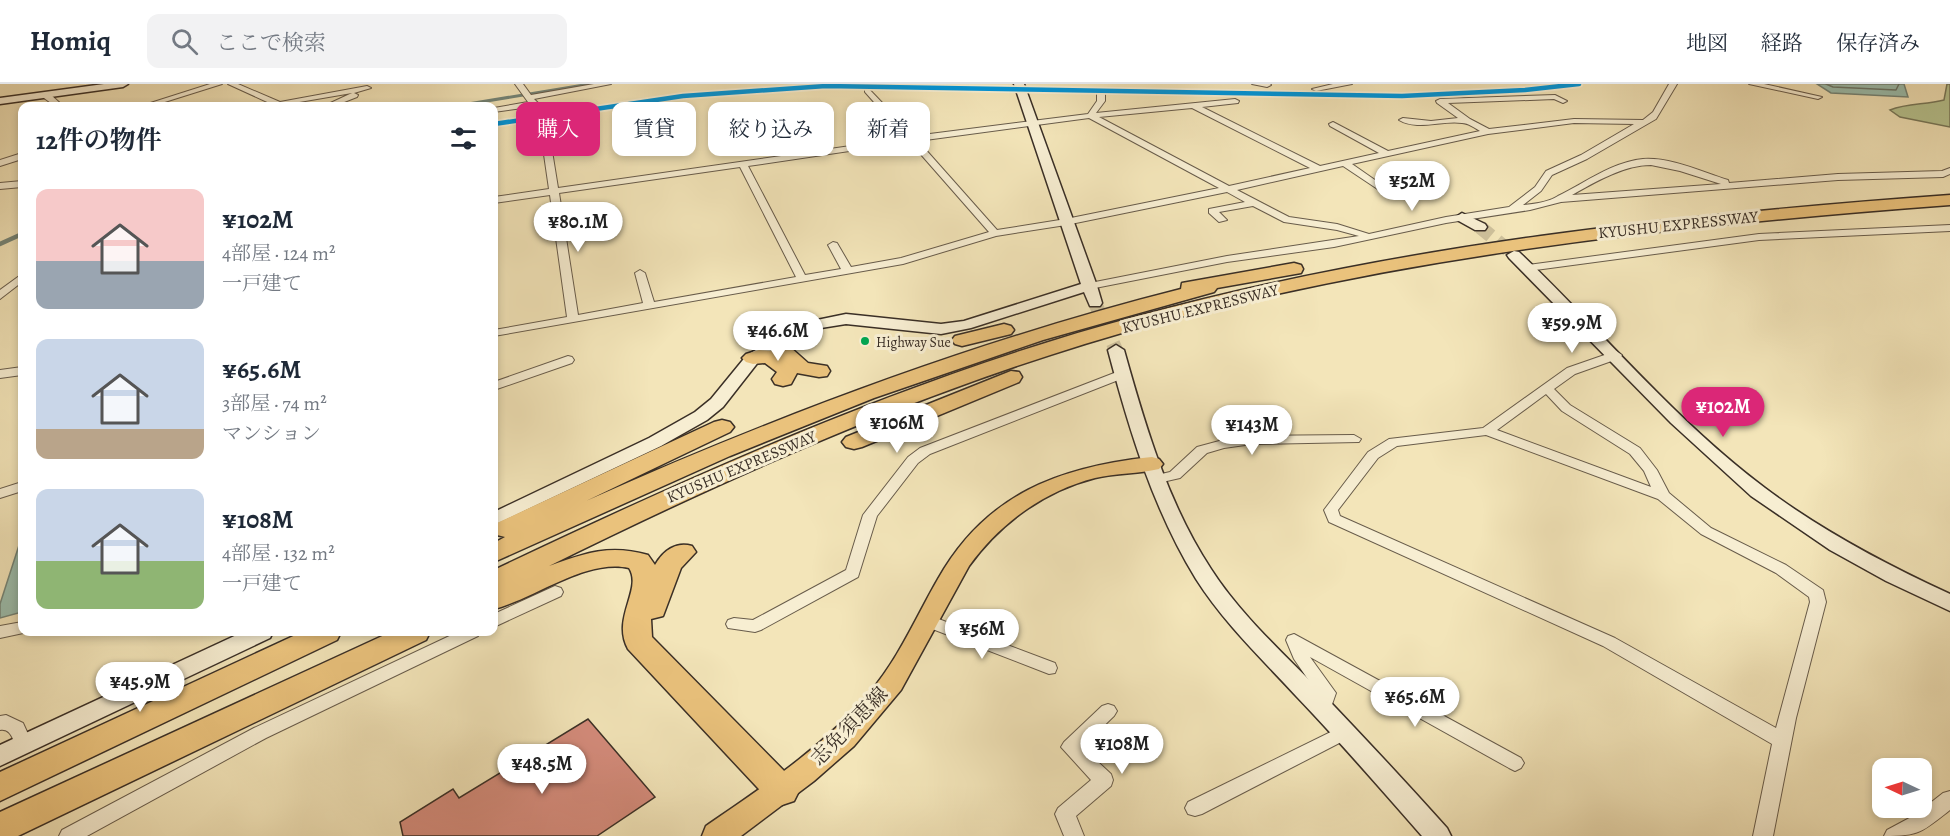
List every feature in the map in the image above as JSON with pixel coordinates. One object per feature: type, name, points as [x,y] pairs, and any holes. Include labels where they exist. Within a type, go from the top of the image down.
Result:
[{"type":"highway","name":"KYUSHU EXPRESSWAY","points":[[498,551],[753,437],[924,372],[1087,320],[1166,298],[1297,268],[1500,233],[1743,206],[1950,190]]},
{"type":"highway","name":"KYUSHU EXPRESSWAY","points":[[498,579],[708,479],[822,431],[960,379],[1140,322],[1237,297],[1346,273],[1511,245],[1640,227],[1950,200]]},
{"type":"highway","points":[[962,340],[1177,289],[1297,268]]},
{"type":"highway","points":[[854,442],[1085,349],[1207,309],[1346,273]]},
{"type":"highway","points":[[785,338],[780,344],[780,349],[791,360],[801,368],[819,371]]},
{"type":"highway","points":[[753,358],[763,355],[774,358],[788,371],[783,378]]},
{"type":"highway","points":[[498,533],[722,427]]},
{"type":"highway","points":[[683,552],[674,558],[666,570],[651,613],[651,634],[663,651],[752,750],[782,791]]},
{"type":"highway","points":[[498,597],[595,559],[622,557],[641,563],[646,570],[647,578],[635,619],[638,641],[782,791]]},
{"type":"highway","points":[[178,703],[301,636]]},
{"type":"highway","points":[[0,787],[319,636]]},
{"type":"highway","points":[[0,820],[381,636]]},
{"type":"highway","points":[[0,828],[408,636]]},
{"type":"main road","name":"志免須恵線","points":[[717,836],[782,791],[836,744],[880,699],[902,667],[960,561],[979,535],[998,519],[1041,492],[1066,480],[1094,472],[1155,471]]},
{"type":"street","points":[[0,100],[47,96],[123,84]]},
{"type":"street","points":[[158,102],[218,84]]},
{"type":"street","points":[[232,84],[272,102]]},
{"type":"street","points":[[523,84],[533,102]]},
{"type":"street","points":[[541,102],[607,84]]},
{"type":"street","points":[[1019,84],[1095,303]]},
{"type":"street","points":[[1256,84],[1266,85]]},
{"type":"street","points":[[1316,89],[1348,84]]},
{"type":"street","points":[[1511,209],[1538,189],[1549,174],[1584,157],[1658,111],[1665,92],[1673,84]]},
{"type":"street","points":[[1753,84],[1818,97]]},
{"type":"street","points":[[294,102],[371,86]]},
{"type":"street","points":[[337,102],[371,86]]},
{"type":"street","points":[[868,90],[879,102]]},
{"type":"street","points":[[1090,116],[1101,101],[1101,94]]},
{"type":"street","points":[[47,96],[54,102]]},
{"type":"street","points":[[1488,132],[1466,120],[1440,101],[1555,97],[1563,101]]},
{"type":"street","points":[[930,137],[1031,122],[1235,101]]},
{"type":"street","points":[[1192,105],[1319,169]]},
{"type":"street","points":[[498,109],[516,107]]},
{"type":"street","points":[[1090,116],[1287,220],[1337,227],[1366,235]]},
{"type":"street","points":[[1403,120],[1431,123],[1466,120]]},
{"type":"street","points":[[498,332],[903,261],[995,233],[1066,222],[1488,132],[1574,121],[1642,122]]},
{"type":"street","points":[[1334,124],[1386,154]]},
{"type":"street","points":[[498,199],[846,149]]},
{"type":"street","points":[[549,156],[573,318]]},
{"type":"street","points":[[927,156],[995,233]]},
{"type":"street","points":[[0,164],[18,157]]},
{"type":"street","points":[[1561,198],[1573,188],[1642,162],[1658,163],[1732,185]]},
{"type":"street","points":[[1344,163],[1382,189]]},
{"type":"street","points":[[743,164],[802,279]]},
{"type":"street","points":[[498,517],[656,442],[701,416],[717,403],[753,358],[785,338],[817,324],[846,319],[941,329],[966,325],[1090,286],[1227,259],[1334,244],[1366,235],[1530,207],[1561,198],[1838,177],[1943,174],[1950,171]]},
{"type":"street","points":[[0,186],[18,184]]},
{"type":"street","points":[[1222,220],[1212,211],[1253,203]]},
{"type":"street","points":[[1462,217],[1480,227]]},
{"type":"street","points":[[1528,268],[1759,237],[1950,228]]},
{"type":"street","points":[[832,245],[848,271]]},
{"type":"street","points":[[1514,255],[1616,355],[1698,440],[1735,473],[1835,545],[1950,603]]},
{"type":"street","points":[[640,273],[649,305]]},
{"type":"street","points":[[1,295],[18,281]]},
{"type":"street","points":[[1116,351],[1155,471],[1192,556],[1227,605],[1438,836]]},
{"type":"street","points":[[1487,431],[1571,371],[1616,355]]},
{"type":"street","points":[[498,385],[568,360]]},
{"type":"street","points":[[0,374],[18,372]]},
{"type":"street","points":[[734,624],[755,626],[853,573],[870,515],[913,460],[925,451],[1122,374]]},
{"type":"street","points":[[1548,389],[1566,408],[1635,451],[1650,470],[1663,496]]},
{"type":"street","points":[[1763,836],[1781,740],[1802,653],[1818,602],[1817,594],[1781,569],[1706,531],[1663,496],[1487,431],[1409,439],[1381,447],[1331,510],[1334,519],[1609,642],[1781,740]]},
{"type":"street","points":[[1155,471],[1175,475],[1202,450],[1223,444],[1252,440],[1354,439]]},
{"type":"street","points":[[0,494],[18,487]]},
{"type":"street","points":[[498,619],[555,592]]},
{"type":"street","points":[[927,621],[1049,668]]},
{"type":"street","points":[[0,632],[18,629]]},
{"type":"street","points":[[0,756],[254,636]]},
{"type":"street","points":[[69,836],[260,733],[464,636]]},
{"type":"street","points":[[1323,708],[1327,693],[1300,655],[1294,640],[1515,763]]},
{"type":"street","points":[[1074,836],[1065,814],[1104,780],[1070,747],[1108,711]]},
{"type":"street","points":[[0,723],[6,722],[17,728],[24,745]]},
{"type":"street","points":[[1195,808],[1345,732]]},
{"type":"street","points":[[1894,836],[1922,821],[1950,799]]},
{"type":"green space","points":[[1947,84],[1950,84],[1950,127],[1900,117],[1890,110],[1944,100]]},
{"type":"water","points":[[1817,84],[1904,84],[1908,97],[1831,93]]},
{"type":"water","points":[[18,548],[18,613],[0,618],[0,604]]},
{"type":"building","points":[[588,719],[655,797],[597,836],[403,836],[400,822],[453,789],[459,798]]},
{"type":"waterway","points":[[480,102],[590,84]]},
{"type":"waterway","points":[[0,244],[18,236]]},
{"type":"tunnel","points":[[1480,227],[1514,255]]},
{"type":"tunnel","points":[[1095,303],[1116,350]]},
{"type":"transit line","points":[[498,123],[683,96],[826,86],[1402,96],[1525,90],[1579,84]]},
{"type":"place","name":"Highway Sue","points":[[865,341]]}]
